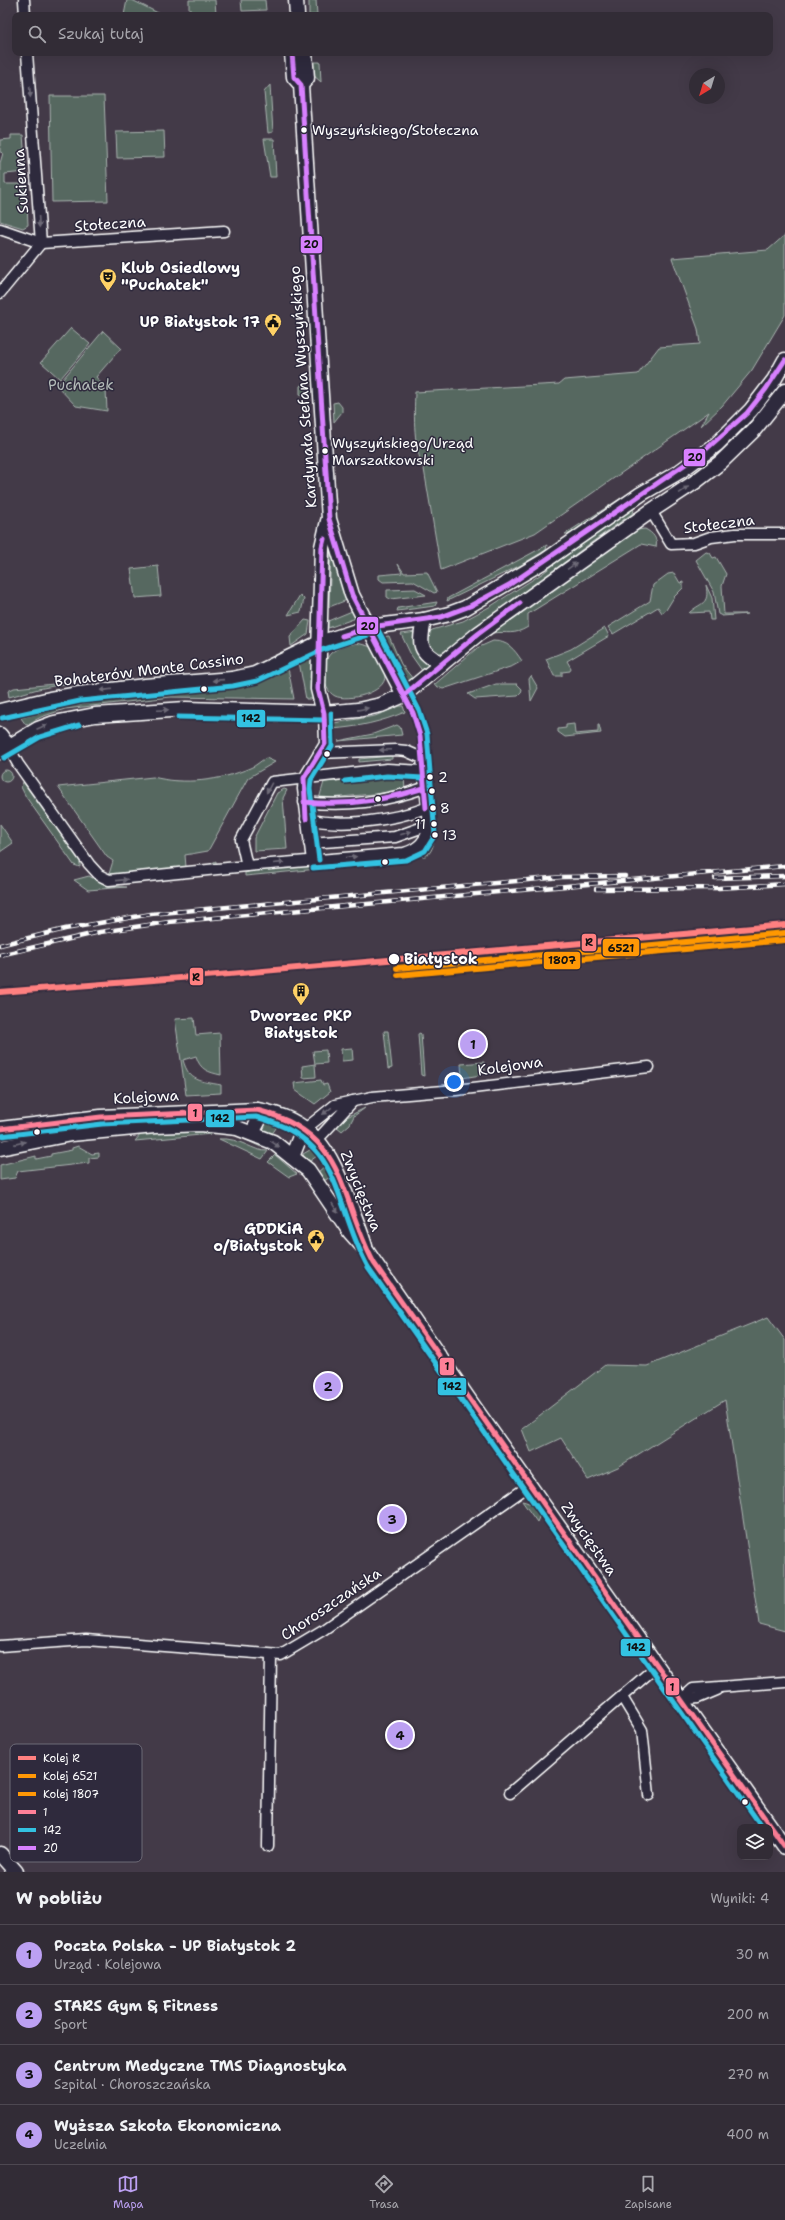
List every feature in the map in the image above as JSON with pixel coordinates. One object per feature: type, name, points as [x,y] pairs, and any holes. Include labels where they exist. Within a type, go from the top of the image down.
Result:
[{"type":"street","points":[[24,0],[25,12]]},
{"type":"street","points":[[296,0],[296,12]]},
{"type":"street","name":"Sukienna","points":[[27,56],[41,243]]},
{"type":"street","name":"Kardynała Stefana Wyszyńskiego","points":[[292,56],[294,77],[301,84],[329,519],[346,580],[404,695]]},
{"type":"street","name":"Kardynała Stefana Wyszyńskiego","points":[[301,84],[307,78],[305,56]]},
{"type":"street","name":"Stołeczna","points":[[0,229],[41,243],[224,231]]},
{"type":"street","points":[[0,293],[41,243]]},
{"type":"street","points":[[369,627],[424,620],[450,614],[482,600],[546,560],[641,494],[679,472],[716,444],[751,410],[774,380],[785,360]]},
{"type":"street","points":[[319,753],[406,751],[422,758],[428,825],[428,833],[424,840],[413,851],[247,866],[116,881],[103,878],[89,864],[3,745],[54,722],[124,712],[186,709],[324,713],[358,710],[381,705],[404,695],[478,634],[722,462],[754,430],[785,391]]},
{"type":"street","points":[[641,494],[651,511]]},
{"type":"street","name":"Stołeczna","points":[[651,511],[671,544],[694,543],[711,537],[736,534],[785,534]]},
{"type":"street","name":"Kardynała Stefana Wyszyńskiego","points":[[324,713],[318,689],[319,643],[322,547],[329,519]]},
{"type":"street","points":[[424,620],[420,639],[421,649],[428,657],[442,664]]},
{"type":"street","name":"Bohaterów Monte Cassino","points":[[0,711],[50,698],[145,686],[232,679],[256,674],[273,667],[319,643],[369,627]]},
{"type":"street","points":[[312,861],[304,802],[304,778],[325,744],[324,713]]},
{"type":"street","points":[[247,866],[241,840],[272,782],[387,769],[423,771]]},
{"type":"street","points":[[304,802],[333,805],[371,801],[399,797],[424,788]]},
{"type":"street","points":[[306,819],[331,822],[354,821],[402,816],[426,808]]},
{"type":"street","points":[[309,843],[395,837],[428,825]]},
{"type":"street","name":"Kolejowa","points":[[1,1129],[101,1117],[257,1110],[274,1113],[305,1129],[336,1105],[372,1097],[456,1090],[649,1067]]},
{"type":"street","points":[[292,1157],[317,1140],[352,1101]]},
{"type":"street","points":[[252,1132],[258,1122],[257,1110]]},
{"type":"street","name":"Kolejowa","points":[[0,1148],[71,1134],[155,1126],[219,1125],[252,1132],[273,1142],[292,1157]]},
{"type":"street","points":[[292,1157],[301,1134],[305,1129]]},
{"type":"street","name":"Zwycięstwa","points":[[305,1129],[317,1140],[331,1158],[341,1180],[366,1250]]},
{"type":"street","name":"Zwycięstwa","points":[[292,1157],[308,1170],[322,1188],[350,1232],[366,1250],[785,1847]]},
{"type":"street","points":[[322,1188],[330,1182],[341,1180]]},
{"type":"street","name":"Choroszczańska","points":[[0,1646],[86,1640],[281,1655],[291,1651],[530,1485]]},
{"type":"street","points":[[268,1846],[271,1655]]},
{"type":"street","points":[[510,1793],[657,1666]]},
{"type":"street","points":[[681,1700],[693,1689],[785,1682]]},
{"type":"street","points":[[622,1697],[642,1730],[649,1794]]},
{"type":"street","points":[[0,1854],[16,1872]]},
{"type":"green space","points":[[127,0],[132,0],[156,12],[125,12]]},
{"type":"green space","points":[[189,0],[215,0],[216,12],[194,12],[189,9]]},
{"type":"green space","points":[[241,0],[265,0],[266,10],[242,11]]},
{"type":"green space","points":[[309,0],[316,0],[317,12],[309,12]]},
{"type":"green space","points":[[312,62],[320,62],[321,82],[313,75]]},
{"type":"green space","points":[[270,85],[273,132],[268,133],[264,92]]},
{"type":"green space","points":[[50,96],[104,96],[108,201],[52,202]]},
{"type":"green space","points":[[164,131],[165,157],[117,158],[116,132]]},
{"type":"green space","points":[[11,135],[23,135],[26,172],[5,174],[5,184],[26,184],[28,225],[23,228],[0,221],[0,163],[3,153],[0,152],[0,140],[11,139]]},
{"type":"green space","points":[[264,139],[274,139],[276,177],[270,177]]},
{"type":"green space","points":[[785,235],[785,315],[752,370],[722,406],[701,426],[709,412],[535,533],[441,570],[424,469],[420,460],[416,441],[415,392],[559,384],[564,380],[638,374],[659,347],[700,344],[698,329],[672,258],[768,250]]},
{"type":"green space","points":[[71,328],[90,344],[60,379],[41,362]]},
{"type":"green space","name":"Puchatek","points":[[103,331],[121,348],[96,377],[106,389],[107,411],[76,406],[57,386]]},
{"type":"green space","points":[[307,379],[308,398],[300,394],[300,386]]},
{"type":"green space","points":[[338,402],[342,407],[342,412],[334,422],[333,403]]},
{"type":"green space","points":[[632,491],[636,491],[571,534],[565,534]]},
{"type":"green space","points":[[631,509],[634,510],[633,513],[446,651],[437,654],[429,650],[427,635],[432,630],[463,621],[491,606],[543,573],[577,546]]},
{"type":"green space","points":[[645,529],[654,536],[656,547],[641,544],[528,614],[528,627],[523,630],[492,633],[491,631],[637,530]]},
{"type":"green space","points":[[547,545],[546,550],[521,565],[447,601],[448,598]]},
{"type":"green space","points":[[331,549],[347,600],[329,607]]},
{"type":"green space","points":[[706,552],[710,553],[713,558],[716,557],[726,574],[722,586],[724,614],[748,614],[722,616],[718,614],[714,592],[696,560]]},
{"type":"green space","points":[[398,564],[404,573],[427,572],[437,592],[434,593],[413,581],[383,582],[379,579],[379,575],[402,573]]},
{"type":"green space","points":[[158,566],[161,596],[135,598],[131,569]]},
{"type":"green space","points":[[674,573],[680,583],[683,582],[683,588],[674,597],[666,610],[662,613],[658,607],[613,634],[608,627],[650,601],[653,585],[668,574]]},
{"type":"green space","points":[[706,585],[712,598],[714,620],[710,620],[709,612],[689,613],[703,603],[707,597]]},
{"type":"green space","points":[[415,589],[426,595],[390,599],[387,597],[387,590]]},
{"type":"green space","points":[[300,595],[304,599],[301,612],[288,615]]},
{"type":"green space","points":[[437,602],[435,606],[397,611],[398,608]]},
{"type":"green space","points":[[352,611],[356,618],[328,628],[328,621]]},
{"type":"green space","points":[[305,620],[310,621],[308,634],[291,646],[290,637]]},
{"type":"green space","points":[[605,628],[609,636],[567,661],[571,668],[570,671],[562,672],[562,676],[554,676],[546,659],[571,649]]},
{"type":"green space","points":[[416,632],[432,664],[423,672],[411,655],[401,634]]},
{"type":"green space","points":[[389,636],[401,664],[413,679],[407,683],[381,637]]},
{"type":"green space","points":[[493,641],[503,642],[510,646],[522,661],[513,666],[443,689],[434,685],[477,648]]},
{"type":"green space","points":[[357,643],[372,647],[384,668],[384,681],[380,687],[357,697],[341,698],[335,696],[330,693],[325,682],[325,663],[331,653],[337,649]]},
{"type":"green space","points":[[313,655],[313,699],[306,699],[299,662]]},
{"type":"green space","points":[[288,668],[294,699],[171,697],[65,709],[41,717],[26,725],[21,718],[65,707],[143,696],[249,686]]},
{"type":"green space","points":[[531,676],[538,688],[531,701],[529,679]]},
{"type":"green space","points":[[74,682],[38,689],[9,697],[8,691],[14,688]]},
{"type":"green space","points":[[496,684],[517,684],[522,689],[521,693],[518,696],[475,699],[468,694]]},
{"type":"green space","points":[[403,706],[405,712],[387,719],[369,724],[332,729],[332,725],[334,723],[375,716]]},
{"type":"green space","points":[[574,724],[575,734],[598,732],[598,725],[601,733],[565,737],[558,732],[558,729],[566,728],[566,725]]},
{"type":"green space","points":[[397,725],[400,727],[402,735],[338,741],[373,734]]},
{"type":"green space","points":[[392,756],[392,759],[359,762],[359,759]]},
{"type":"green space","points":[[266,758],[275,762],[248,778],[208,851],[185,855],[186,867],[208,865],[216,861],[216,866],[117,875],[109,874],[113,861],[107,857],[58,787],[153,777],[177,781],[214,779],[250,768]]},
{"type":"green space","points":[[4,770],[8,770],[12,776],[8,782],[4,782],[0,778],[0,774]]},
{"type":"green space","points":[[397,775],[404,776],[405,791],[319,799],[324,782]]},
{"type":"green space","points":[[23,782],[80,862],[80,867],[74,865],[26,797],[21,787]]},
{"type":"green space","points":[[284,789],[287,790],[283,798],[287,849],[254,851],[254,838],[277,793]]},
{"type":"green space","points":[[0,824],[13,843],[0,852]]},
{"type":"green space","points":[[433,834],[435,834],[431,851],[425,856],[417,854],[429,843]]},
{"type":"green space","points":[[411,856],[409,861],[331,868],[328,864]]},
{"type":"green space","points":[[321,864],[318,869],[245,876],[245,871]]},
{"type":"green space","points":[[89,876],[107,886],[127,887],[88,890],[74,880]]},
{"type":"green space","points":[[194,1018],[196,1035],[220,1033],[221,1075],[205,1070],[196,1056],[183,1060],[192,1077],[221,1085],[221,1093],[186,1095],[175,1019]]},
{"type":"green space","points":[[384,1031],[388,1031],[392,1068],[388,1069]]},
{"type":"green space","points":[[420,1033],[424,1076],[421,1075],[418,1034]]},
{"type":"green space","points":[[352,1048],[353,1060],[342,1061],[341,1049]]},
{"type":"green space","points":[[326,1050],[327,1063],[315,1064],[313,1051]]},
{"type":"green space","points":[[484,1062],[485,1070],[481,1075],[462,1078],[461,1064]]},
{"type":"green space","points":[[315,1064],[316,1077],[303,1078],[302,1066]]},
{"type":"green space","points":[[321,1080],[323,1085],[327,1084],[330,1092],[315,1104],[295,1090],[294,1083]]},
{"type":"green space","points":[[365,1108],[354,1116],[350,1124],[342,1131],[336,1126],[347,1117]]},
{"type":"green space","points":[[262,1118],[280,1122],[272,1134],[261,1129]]},
{"type":"green space","points":[[206,1130],[233,1133],[266,1144],[261,1147],[233,1134],[223,1133],[135,1141],[141,1134]]},
{"type":"green space","points":[[219,1139],[233,1140],[262,1151],[268,1151],[262,1159]]},
{"type":"green space","points":[[78,1146],[92,1154],[99,1153],[99,1157],[89,1158],[89,1163],[18,1171],[15,1178],[0,1180],[0,1165],[36,1156],[36,1159],[51,1156],[51,1154],[72,1150],[72,1148]]},
{"type":"green space","points":[[315,1147],[321,1153],[306,1164],[303,1154]]},
{"type":"green space","points":[[275,1155],[297,1174],[289,1177],[268,1162]]},
{"type":"green space","points":[[328,1163],[332,1176],[322,1182],[316,1174]]},
{"type":"green space","points":[[768,1317],[785,1340],[785,1631],[759,1624],[725,1400],[618,1467],[588,1480],[561,1438],[531,1452],[522,1429],[605,1365],[647,1366]]},
{"type":"green space","points":[[522,1501],[531,1504],[540,1515],[537,1522]]},
{"type":"railway","points":[[0,955],[100,932],[169,922],[785,866]]},
{"type":"railway","points":[[0,945],[65,929],[151,914],[562,877],[625,876]]},
{"type":"railway","points":[[715,878],[785,876]]},
{"type":"railway","points":[[596,889],[719,888],[785,884]]},
{"type":"rail line","name":"R","points":[[0,992],[218,975],[785,925]]},
{"type":"rail line","name":"6521","points":[[397,968],[785,933]]},
{"type":"rail line","name":"1807","points":[[398,975],[785,940]]},
{"type":"transit line","name":"20","points":[[292,56],[294,77],[301,85],[329,519],[352,595],[413,713],[420,736],[426,808]]},
{"type":"transit line","name":"20","points":[[342,636],[371,627],[441,617],[470,606],[509,585],[703,452],[747,413],[766,389],[785,360]]},
{"type":"transit line","name":"20","points":[[306,819],[304,778],[325,744],[324,713],[318,689],[322,547],[324,539]]},
{"type":"transit line","name":"20","points":[[404,695],[478,634],[520,603]]},
{"type":"transit line","name":"142","points":[[313,868],[406,860],[425,851],[435,835],[427,734],[419,710],[375,624]]},
{"type":"transit line","name":"142","points":[[2,718],[80,701],[233,686],[257,681],[322,650],[371,634]]},
{"type":"transit line","name":"142","points":[[319,860],[310,789],[311,780],[332,746],[331,713]]},
{"type":"transit line","name":"142","points":[[178,717],[324,720]]},
{"type":"transit line","name":"142","points":[[4,758],[40,737],[79,725]]},
{"type":"transit line","name":"142","points":[[345,781],[387,776],[423,778]]},
{"type":"transit line","name":"20","points":[[304,802],[350,803],[380,799],[424,788]]},
{"type":"transit line","name":"1","points":[[0,1129],[101,1117],[257,1110],[287,1121],[309,1134],[325,1151],[336,1170],[362,1238],[374,1263],[785,1847]]},
{"type":"transit line","name":"142","points":[[1,1136],[102,1124],[256,1117],[285,1127],[306,1141],[321,1157],[332,1176],[357,1243],[368,1267],[760,1824]]},
{"type":"place","name":"Wyszyńskiego/Stołeczna","points":[[304,130]]},
{"type":"place","name":"Klub Osiedlowy \"Puchatek\"","points":[[108,292]]},
{"type":"place","name":"UP Białystok 17","points":[[273,337]]},
{"type":"place","name":"Wyszyńskiego/Urząd Marszałkowski","points":[[325,451]]},
{"type":"place","name":"2","points":[[430,777]]},
{"type":"place","name":"8","points":[[433,808]]},
{"type":"place","name":"11","points":[[434,824]]},
{"type":"place","name":"13","points":[[435,835]]},
{"type":"place","name":"Białystok","points":[[394,959]]},
{"type":"place","name":"Dworzec PKP Białystok","points":[[301,1006]]},
{"type":"place","name":"Poczta Polska - UP Białystok 2","points":[[473,1044]]},
{"type":"place","name":"GDDKiA o/Białystok","points":[[316,1253]]},
{"type":"place","name":"STARS Gym & Fitness","points":[[328,1386]]},
{"type":"place","name":"Centrum Medyczne TMS Diagnostyka","points":[[392,1519]]},
{"type":"place","name":"Wyższa Szkoła Ekonomiczna","points":[[400,1735]]}]
